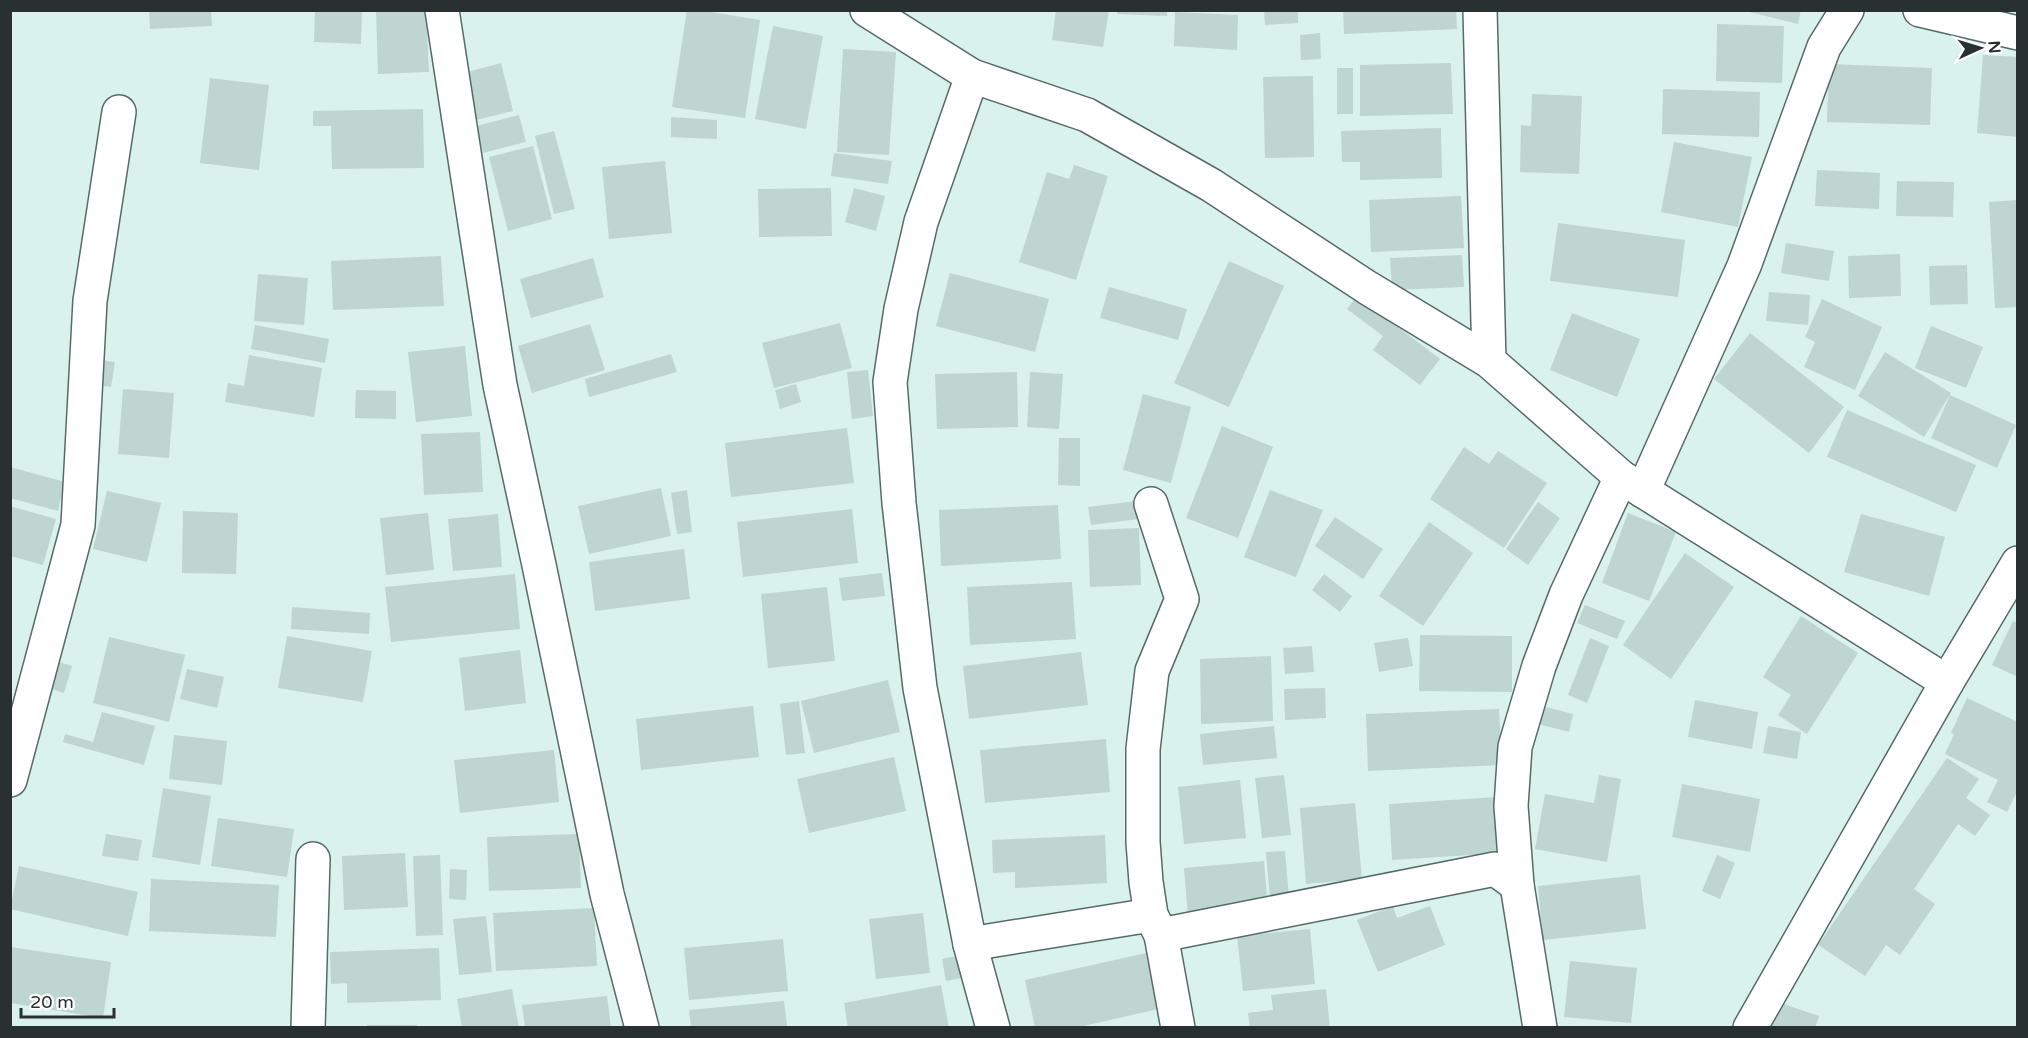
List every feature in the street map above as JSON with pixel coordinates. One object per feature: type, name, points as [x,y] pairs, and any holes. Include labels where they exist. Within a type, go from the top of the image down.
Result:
[{"type":"street","points":[[867,10],[972,76],[1087,115],[1211,185],[1368,288],[1490,361],[1632,484],[1947,682]]},
{"type":"street","points":[[1480,10],[1490,361]]},
{"type":"street","points":[[1540,1028],[1517,885],[1511,806],[1515,747],[1539,666],[1566,595],[1632,484],[1744,266],[1824,47],[1847,10]]},
{"type":"street","points":[[1920,10],[2018,33]]},
{"type":"street","points":[[444,11],[500,384],[607,894],[642,1028]]},
{"type":"street","points":[[972,76],[921,222],[901,309],[890,382],[899,503],[920,688],[970,944],[993,1028]]},
{"type":"street","points":[[10,780],[78,525],[90,301],[120,112]]},
{"type":"street","points":[[1151,504],[1182,598],[1152,671],[1143,748],[1143,842],[1146,882],[1178,1028]]},
{"type":"street","points":[[1750,1028],[1947,682],[2018,563]]},
{"type":"street","points":[[308,1028],[314,859]]},
{"type":"street","points":[[970,944],[1156,925],[1495,869],[1517,885]]},
{"type":"building","points":[[149,10],[211,10],[212,26],[150,29]]},
{"type":"building","points":[[315,10],[362,10],[361,44],[314,42]]},
{"type":"building","points":[[426,10],[429,72],[378,74],[376,11]]},
{"type":"building","points":[[687,10],[760,20],[745,118],[672,107]]},
{"type":"building","points":[[1056,10],[1109,10],[1103,47],[1052,40]]},
{"type":"building","points":[[1117,10],[1167,10],[1167,16],[1117,14]]},
{"type":"building","points":[[1264,10],[1298,10],[1298,23],[1265,25]]},
{"type":"building","points":[[1343,10],[1456,10],[1457,29],[1344,34]]},
{"type":"building","points":[[1741,10],[1801,10],[1798,24]]},
{"type":"building","points":[[1175,12],[1238,15],[1237,50],[1174,46]]},
{"type":"building","points":[[1717,24],[1784,26],[1782,83],[1716,81]]},
{"type":"building","points":[[773,26],[823,36],[806,129],[755,119]]},
{"type":"building","points":[[1320,33],[1321,59],[1301,60],[1300,35]]},
{"type":"building","points":[[843,49],[896,52],[889,155],[837,152]]},
{"type":"building","points":[[1983,55],[2018,57],[2018,137],[1977,133]]},
{"type":"building","points":[[501,63],[513,111],[476,120],[464,73]]},
{"type":"building","points":[[1451,63],[1453,114],[1360,116],[1360,65]]},
{"type":"building","points":[[1829,64],[1932,68],[1930,125],[1827,122]]},
{"type":"building","points":[[1337,68],[1353,68],[1353,114],[1337,114]]},
{"type":"building","points":[[1313,76],[1314,157],[1265,158],[1263,77]]},
{"type":"building","points":[[210,78],[269,85],[259,170],[200,163]]},
{"type":"building","points":[[1663,89],[1760,92],[1759,137],[1662,134]]},
{"type":"building","points":[[1532,94],[1582,96],[1579,174],[1520,172],[1521,125],[1531,126]]},
{"type":"building","points":[[423,109],[424,168],[332,169],[331,126],[313,126],[313,111]]},
{"type":"building","points":[[519,115],[526,142],[483,153],[476,126]]},
{"type":"building","points":[[671,117],[717,120],[717,139],[671,137]]},
{"type":"building","points":[[1441,128],[1442,178],[1360,180],[1360,162],[1342,162],[1341,131]]},
{"type":"building","points":[[554,131],[575,209],[554,214],[535,136]]},
{"type":"building","points":[[1674,142],[1752,157],[1738,227],[1661,212]]},
{"type":"building","points":[[533,146],[552,219],[508,231],[489,157]]},
{"type":"building","points":[[834,153],[892,161],[888,184],[831,176]]},
{"type":"building","points":[[665,161],[672,233],[609,239],[602,167]]},
{"type":"building","points":[[1074,165],[1108,176],[1076,280],[1019,262],[1047,172],[1069,179]]},
{"type":"building","points":[[1817,170],[1880,173],[1879,209],[1815,206]]},
{"type":"building","points":[[1897,181],[1954,182],[1953,217],[1896,216]]},
{"type":"building","points":[[831,188],[832,236],[759,237],[758,189]]},
{"type":"building","points":[[854,188],[885,196],[876,231],[845,222]]},
{"type":"building","points":[[1461,196],[1464,248],[1371,252],[1369,200]]},
{"type":"building","points":[[2018,200],[2018,307],[1995,308],[1989,202]]},
{"type":"building","points":[[1558,223],[1685,240],[1678,297],[1550,281]]},
{"type":"building","points":[[1786,243],[1834,251],[1829,281],[1781,273]]},
{"type":"building","points":[[1900,254],[1901,296],[1849,298],[1848,256]]},
{"type":"building","points":[[1462,255],[1464,287],[1392,290],[1390,258]]},
{"type":"building","points":[[441,256],[444,306],[333,310],[331,261]]},
{"type":"building","points":[[593,258],[604,297],[531,318],[520,279]]},
{"type":"building","points":[[1229,261],[1284,286],[1229,407],[1174,383]]},
{"type":"building","points":[[1967,265],[1968,304],[1930,305],[1929,266]]},
{"type":"building","points":[[950,273],[1049,299],[1035,352],[936,326]]},
{"type":"building","points":[[258,274],[308,278],[304,325],[254,321]]},
{"type":"building","points":[[1109,287],[1187,309],[1178,340],[1100,318]]},
{"type":"building","points":[[1769,292],[1810,295],[1808,325],[1766,321]]},
{"type":"building","points":[[1357,296],[1440,359],[1420,385],[1373,350],[1383,336],[1347,309]]},
{"type":"building","points":[[1822,299],[1882,327],[1855,390],[1804,367],[1815,342],[1805,337]]},
{"type":"building","points":[[1572,313],[1640,339],[1617,397],[1550,370]]},
{"type":"building","points":[[840,323],[852,368],[774,388],[762,343]]},
{"type":"building","points":[[590,324],[605,370],[532,393],[518,346]]},
{"type":"building","points":[[255,325],[329,339],[325,363],[251,349]]},
{"type":"building","points":[[1931,326],[1983,347],[1966,388],[1915,368]]},
{"type":"building","points":[[1750,333],[1844,407],[1809,453],[1714,379]]},
{"type":"building","points":[[465,346],[472,416],[416,422],[408,352]]},
{"type":"building","points":[[1885,352],[1951,393],[1924,437],[1858,396]]},
{"type":"building","points":[[671,354],[677,372],[589,397],[585,379]]},
{"type":"building","points":[[249,355],[322,368],[314,417],[225,402],[228,383],[244,386]]},
{"type":"building","points":[[100,360],[115,362],[111,387],[96,385]]},
{"type":"building","points":[[868,370],[873,416],[852,419],[847,372]]},
{"type":"building","points":[[1017,372],[1018,427],[937,429],[935,374]]},
{"type":"building","points":[[1030,372],[1063,374],[1059,429],[1027,427]]},
{"type":"building","points":[[796,384],[801,402],[780,409],[775,390]]},
{"type":"building","points":[[123,389],[174,393],[169,458],[118,454]]},
{"type":"building","points":[[356,390],[396,391],[396,419],[355,418]]},
{"type":"building","points":[[1143,394],[1191,407],[1171,483],[1123,470]]},
{"type":"building","points":[[1950,395],[2016,425],[1997,468],[1931,438]]},
{"type":"building","points":[[1847,410],[1976,465],[1956,512],[1827,457]]},
{"type":"building","points":[[1222,426],[1273,447],[1238,538],[1186,518]]},
{"type":"building","points":[[847,428],[854,483],[731,497],[725,443]]},
{"type":"building","points":[[480,432],[483,492],[424,495],[421,434]]},
{"type":"building","points":[[1059,438],[1080,438],[1080,486],[1058,485]]},
{"type":"building","points":[[1464,447],[1489,464],[1498,451],[1547,483],[1504,548],[1430,499]]},
{"type":"building","points":[[10,467],[65,482],[58,511],[10,498]]},
{"type":"building","points":[[661,488],[671,536],[589,554],[578,506]]},
{"type":"building","points":[[687,490],[692,532],[677,534],[671,493]]},
{"type":"building","points":[[1270,490],[1323,510],[1296,577],[1244,557]]},
{"type":"building","points":[[107,491],[161,503],[147,562],[93,549]]},
{"type":"building","points":[[1136,501],[1139,519],[1091,525],[1088,507]]},
{"type":"building","points":[[1538,502],[1560,518],[1528,565],[1506,549]]},
{"type":"building","points":[[1058,505],[1061,559],[941,566],[939,510]]},
{"type":"building","points":[[10,506],[56,519],[43,565],[10,556]]},
{"type":"building","points":[[852,509],[858,563],[743,577],[737,522]]},
{"type":"building","points":[[183,511],[238,513],[236,574],[182,573]]},
{"type":"building","points":[[428,513],[434,570],[386,575],[380,518]]},
{"type":"building","points":[[1628,513],[1676,532],[1649,601],[1602,583]]},
{"type":"building","points":[[498,514],[502,567],[453,571],[448,519]]},
{"type":"building","points":[[1861,514],[1945,537],[1929,596],[1844,572]]},
{"type":"building","points":[[1335,517],[1383,549],[1363,579],[1315,546]]},
{"type":"building","points":[[1429,522],[1473,553],[1423,626],[1379,596]]},
{"type":"building","points":[[1139,528],[1141,585],[1090,587],[1088,530]]},
{"type":"building","points":[[684,549],[690,599],[595,611],[589,562]]},
{"type":"building","points":[[1685,553],[1734,587],[1671,679],[1623,645]]},
{"type":"building","points":[[882,573],[885,596],[842,601],[839,578]]},
{"type":"building","points":[[515,574],[520,629],[391,642],[385,587]]},
{"type":"building","points":[[1324,574],[1352,596],[1340,612],[1312,590]]},
{"type":"building","points":[[1072,582],[1076,639],[970,645],[967,587]]},
{"type":"building","points":[[827,587],[835,661],[768,668],[761,594]]},
{"type":"building","points":[[1585,605],[1625,621],[1617,639],[1577,623]]},
{"type":"building","points":[[292,607],[370,613],[369,634],[291,629]]},
{"type":"building","points":[[1801,616],[1858,653],[1807,734],[1778,715],[1791,695],[1763,677]]},
{"type":"building","points":[[2013,621],[2018,623],[2018,677],[1992,665]]},
{"type":"building","points":[[1420,635],[1512,636],[1512,692],[1419,691]]},
{"type":"building","points":[[287,636],[372,651],[363,702],[278,688]]},
{"type":"building","points":[[109,637],[185,655],[169,722],[93,703]]},
{"type":"building","points":[[1408,638],[1413,666],[1379,672],[1374,643]]},
{"type":"building","points":[[1590,638],[1609,646],[1587,703],[1568,695]]},
{"type":"building","points":[[1312,646],[1314,672],[1285,674],[1283,648]]},
{"type":"building","points":[[520,650],[526,703],[465,711],[459,658]]},
{"type":"building","points":[[1081,652],[1088,705],[969,719],[963,666]]},
{"type":"building","points":[[1271,656],[1273,721],[1201,724],[1200,659]]},
{"type":"building","points":[[49,659],[72,666],[64,693],[42,686]]},
{"type":"building","points":[[187,669],[224,677],[217,708],[180,699]]},
{"type":"building","points":[[888,680],[900,732],[814,753],[801,701]]},
{"type":"building","points":[[1325,688],[1326,718],[1285,720],[1284,689]]},
{"type":"building","points":[[1967,698],[2018,722],[2018,790],[2007,812],[1987,802],[1998,780],[1945,754],[1954,734],[1951,733]]},
{"type":"building","points":[[1695,700],[1758,712],[1752,749],[1688,737]]},
{"type":"building","points":[[799,701],[805,753],[786,755],[780,704]]},
{"type":"building","points":[[1538,705],[1573,714],[1569,732],[1534,723]]},
{"type":"building","points":[[753,706],[759,757],[641,770],[636,719]]},
{"type":"building","points":[[1499,709],[1502,765],[1368,771],[1366,714]]},
{"type":"building","points":[[102,712],[155,726],[144,765],[63,742],[65,734],[93,742]]},
{"type":"building","points":[[1274,726],[1277,758],[1203,765],[1200,734]]},
{"type":"building","points":[[1768,726],[1801,732],[1797,759],[1763,753]]},
{"type":"building","points":[[174,735],[227,741],[222,785],[169,779]]},
{"type":"building","points":[[1106,739],[1110,792],[985,803],[980,750]]},
{"type":"building","points":[[554,750],[559,802],[460,813],[454,760]]},
{"type":"building","points":[[894,757],[906,811],[809,833],[797,779]]},
{"type":"building","points":[[1947,758],[1979,779],[1966,798],[1990,815],[1975,836],[1958,824],[1914,889],[1935,904],[1900,955],[1886,945],[1865,976],[1818,945]]},
{"type":"building","points":[[1284,775],[1291,835],[1262,838],[1255,778]]},
{"type":"building","points":[[1599,775],[1621,779],[1607,862],[1535,849],[1545,794],[1594,803]]},
{"type":"building","points":[[1240,780],[1246,838],[1184,844],[1178,787]]},
{"type":"building","points":[[1682,784],[1760,799],[1750,852],[1672,837]]},
{"type":"building","points":[[163,788],[211,796],[200,865],[152,857]]},
{"type":"building","points":[[1497,797],[1501,853],[1392,860],[1389,804]]},
{"type":"building","points":[[1355,803],[1362,879],[1306,884],[1300,808]]},
{"type":"building","points":[[218,818],[294,829],[287,877],[211,866]]},
{"type":"building","points":[[106,834],[142,840],[138,861],[102,856]]},
{"type":"building","points":[[579,834],[581,888],[489,891],[487,837]]},
{"type":"building","points":[[1105,835],[1107,883],[1015,888],[1015,872],[993,873],[992,840]]},
{"type":"building","points":[[1285,851],[1289,898],[1270,900],[1266,852]]},
{"type":"building","points":[[405,853],[408,907],[344,910],[342,856]]},
{"type":"building","points":[[440,855],[443,935],[416,936],[413,856]]},
{"type":"building","points":[[1717,855],[1735,863],[1720,899],[1702,891]]},
{"type":"building","points":[[1264,861],[1268,909],[1188,916],[1184,868]]},
{"type":"building","points":[[19,866],[138,892],[128,936],[10,909]]},
{"type":"building","points":[[450,869],[467,870],[466,900],[449,899]]},
{"type":"building","points":[[1640,875],[1646,929],[1543,940],[1538,886]]},
{"type":"building","points":[[151,879],[279,885],[276,937],[149,931]]},
{"type":"building","points":[[1393,906],[1397,918],[1430,906],[1445,945],[1378,972],[1357,920]]},
{"type":"building","points":[[594,908],[597,966],[496,971],[493,913]]},
{"type":"building","points":[[923,913],[930,973],[876,979],[869,919]]},
{"type":"building","points":[[486,916],[492,972],[459,975],[453,919]]},
{"type":"building","points":[[1310,929],[1315,984],[1243,991],[1237,936]]},
{"type":"building","points":[[783,939],[788,991],[689,1000],[684,948]]},
{"type":"building","points":[[10,947],[111,962],[103,1018],[10,1003]]},
{"type":"building","points":[[439,948],[441,1000],[347,1003],[347,983],[331,984],[330,952]]},
{"type":"building","points":[[1146,953],[1158,1009],[1075,1028],[1035,1028],[1025,980]]},
{"type":"building","points":[[962,955],[967,977],[946,981],[942,959]]},
{"type":"building","points":[[1570,961],[1637,968],[1631,1023],[1564,1017]]},
{"type":"building","points":[[941,985],[949,1028],[848,1028],[844,1003]]},
{"type":"building","points":[[512,989],[519,1028],[462,1028],[457,999]]},
{"type":"building","points":[[1326,989],[1330,1028],[1250,1028],[1248,1013],[1273,1010],[1271,995]]},
{"type":"building","points":[[607,996],[611,1028],[525,1028],[522,1005]]},
{"type":"building","points":[[784,1001],[787,1026],[691,1028],[689,1010]]},
{"type":"building","points":[[1778,1002],[1819,1016],[1815,1028],[1769,1028]]},
{"type":"building","points":[[367,1025],[417,1025],[417,1028],[367,1028]]}]
